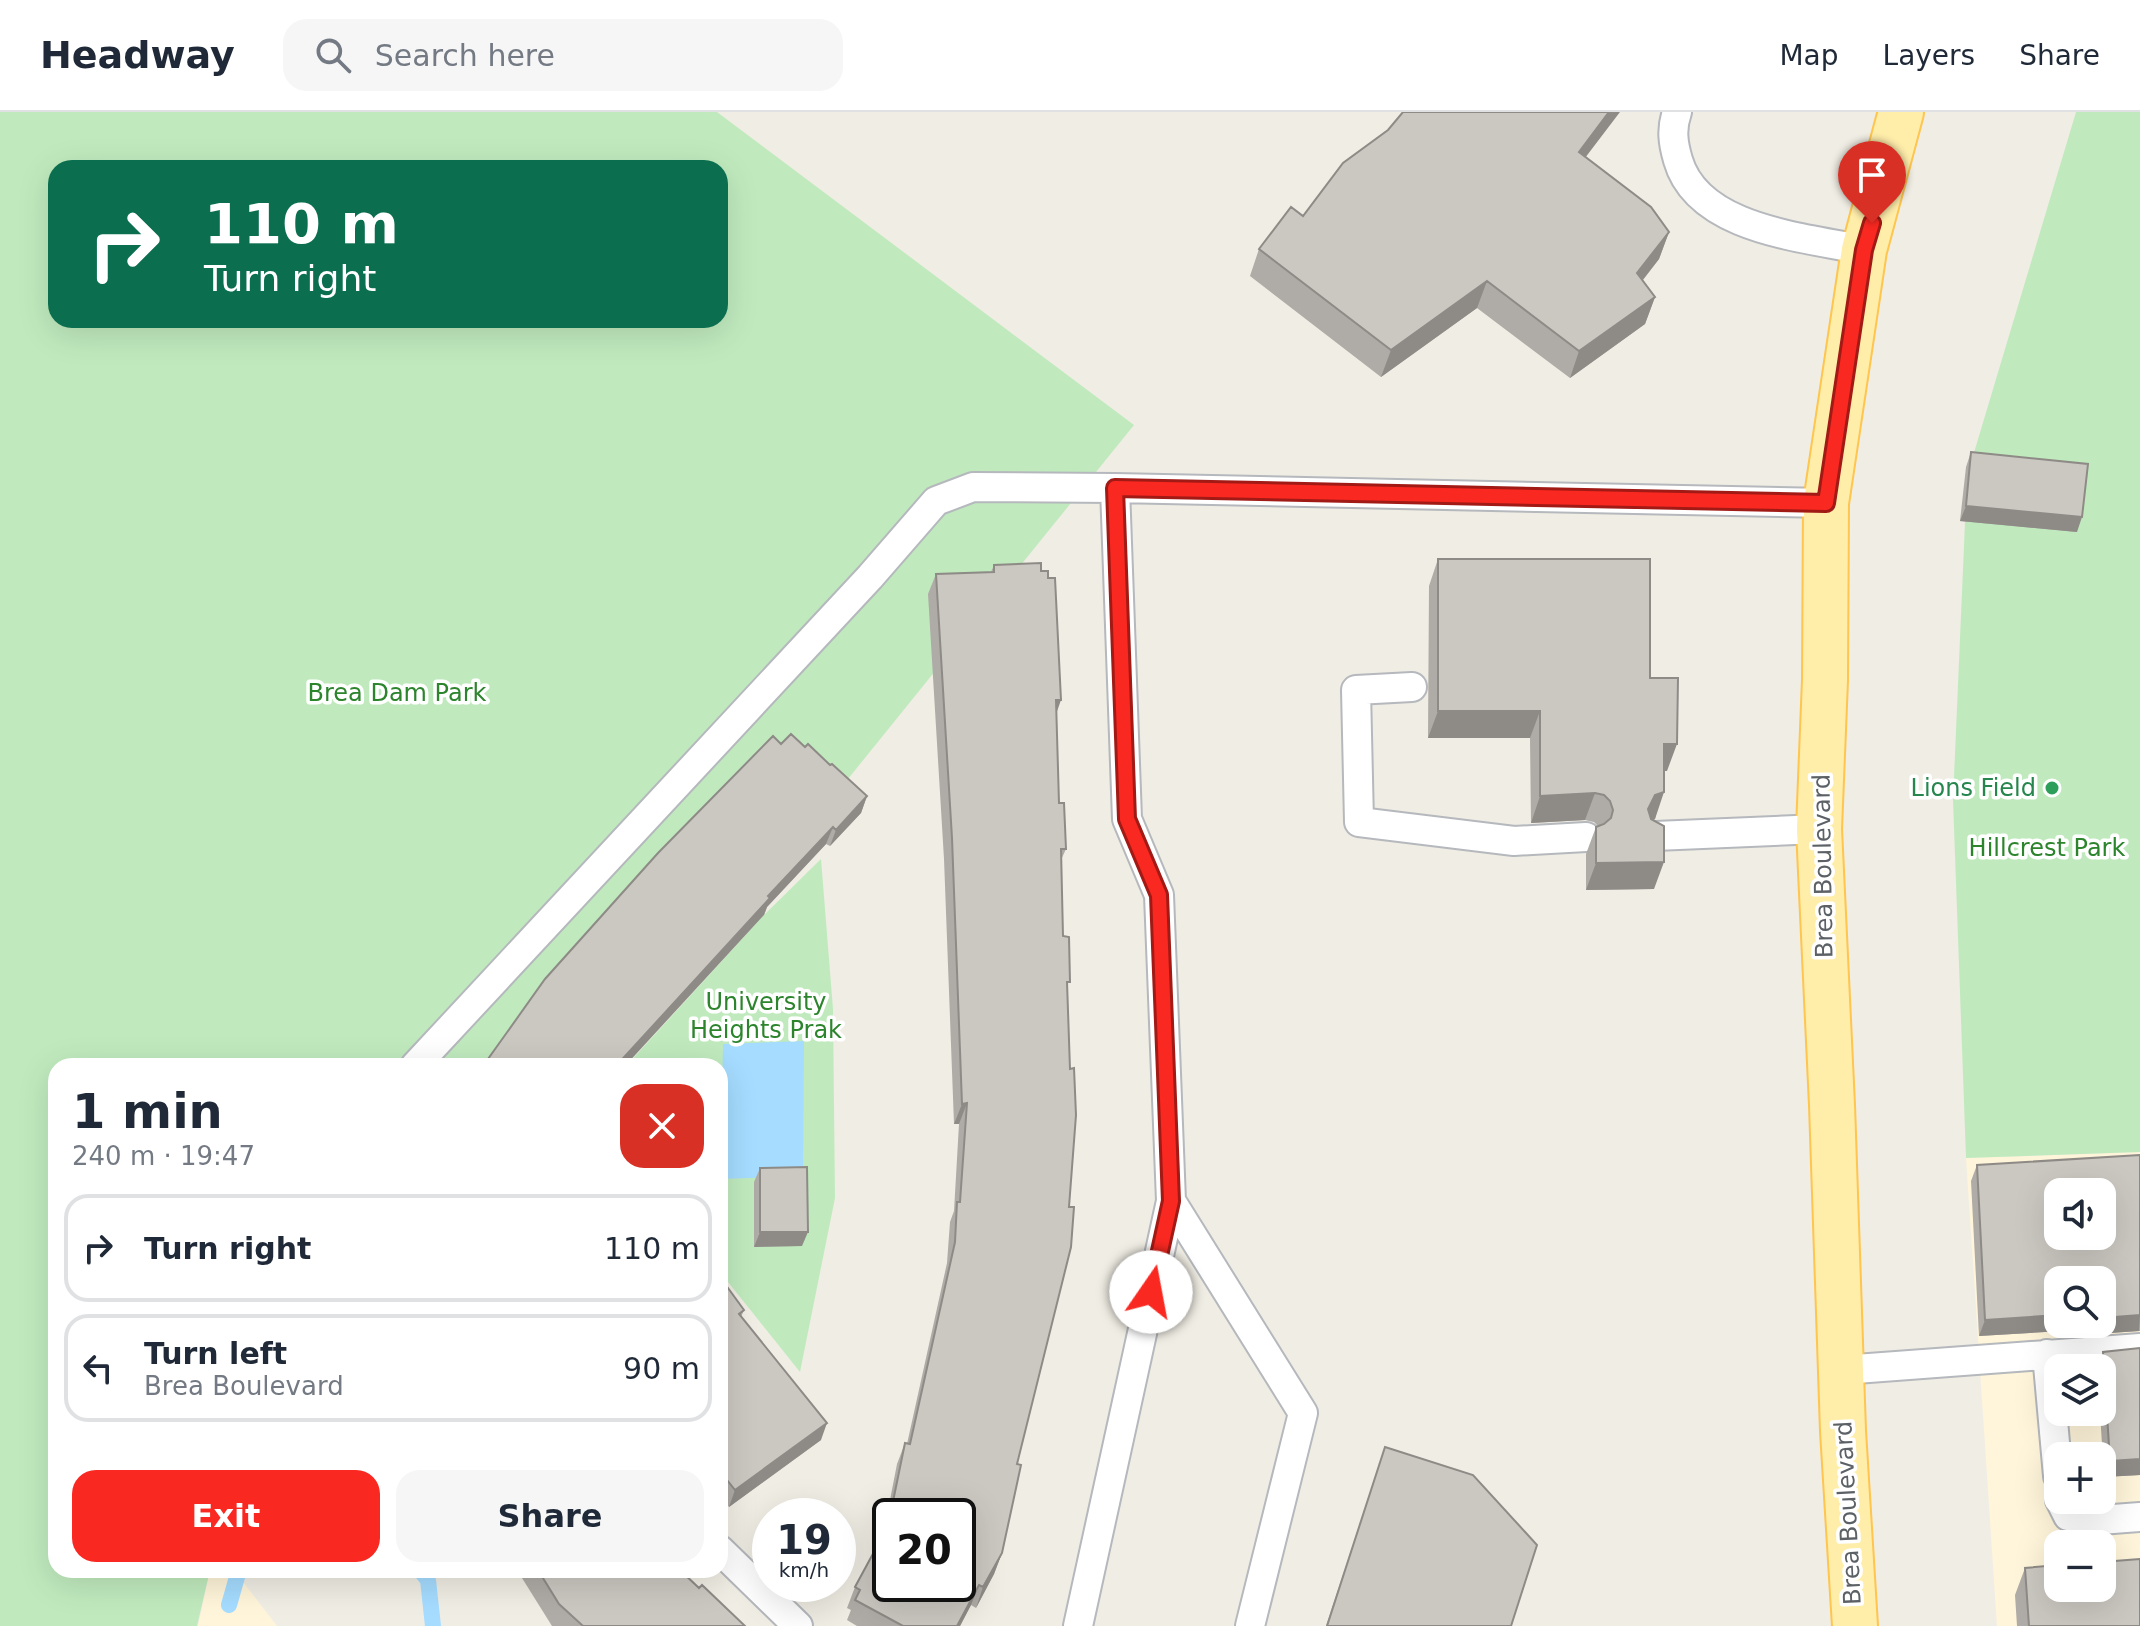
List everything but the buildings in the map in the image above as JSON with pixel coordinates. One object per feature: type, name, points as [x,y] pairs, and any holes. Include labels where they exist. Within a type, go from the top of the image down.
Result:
[{"type":"main road","name":"Brea Boulevard","points":[[1855,1626],[1819,829],[1825,680],[1826,503],[1864,250],[1901,112]]},
{"type":"lane","points":[[1677,112],[1673,124],[1673,144],[1680,167],[1692,188],[1710,205],[1738,222],[1864,250]]},
{"type":"lane","points":[[422,1058],[870,577],[936,501],[973,487],[1826,503]]},
{"type":"lane","points":[[1078,1626],[1171,1201],[1159,895],[1127,819],[1115,488]]},
{"type":"lane","points":[[1412,687],[1356,690],[1359,822],[1514,841],[1586,837]]},
{"type":"lane","points":[[1655,836],[1819,829]]},
{"type":"lane","points":[[1171,1201],[1303,1413],[1250,1626]]},
{"type":"lane","points":[[2047,1354],[2140,1348]]},
{"type":"lane","points":[[1842,1370],[2044,1354]]},
{"type":"lane","points":[[2067,1514],[2087,1521],[2140,1517]]},
{"type":"lane","points":[[728,1558],[798,1626]]},
{"type":"shaded area","points":[[2140,1152],[2140,1626],[1997,1626],[1966,1158]]},
{"type":"shaded area","points":[[208,1578],[240,1578],[277,1626],[198,1626]]},
{"type":"green space","name":"Brea Dam Park","points":[[0,112],[717,112],[1134,425],[622,1058],[48,1058],[48,1578],[208,1578],[197,1626],[0,1626]]},
{"type":"green space","name":"Hillcrest Park","points":[[2076,112],[2140,112],[2140,1152],[1966,1158],[1953,800],[1967,476]]},
{"type":"green space","name":"University Heights Prak","points":[[821,859],[833,1009],[835,1198],[800,1372],[728,1282],[728,1058],[633,1058],[764,915]]},
{"type":"water","points":[[804,1041],[803,1176],[728,1179],[728,1058],[723,1058],[723,1044]]},
{"type":"waterway","points":[[229,1605],[237,1578]]},
{"type":"waterway","points":[[426,1578],[433,1626]]},
{"type":"place","name":"Lions Field","points":[[2052,788]]},
{"type":"route","points":[[1151,1292],[1171,1201],[1159,895],[1127,819],[1115,488],[1826,503],[1864,250],[1872,223]]}]
